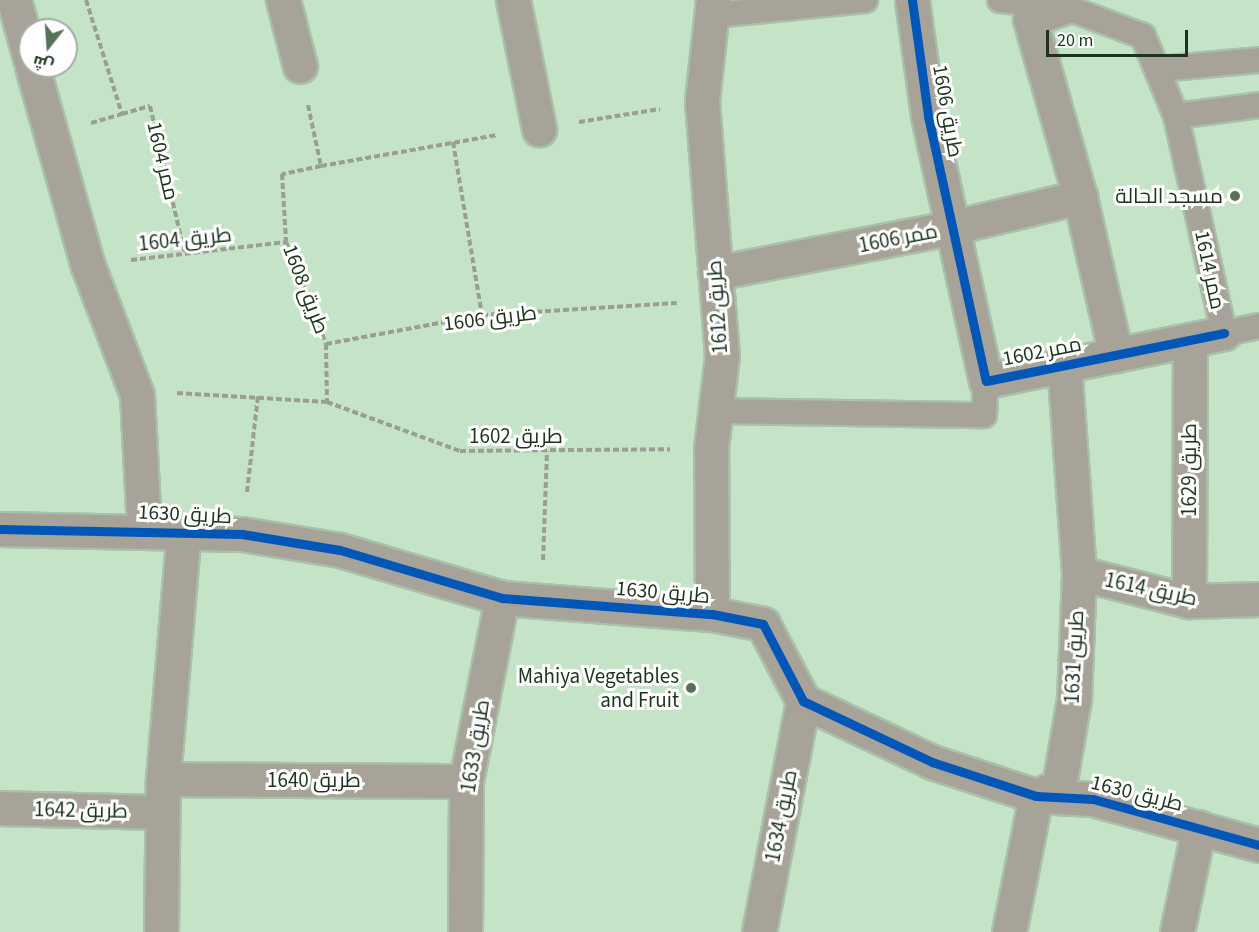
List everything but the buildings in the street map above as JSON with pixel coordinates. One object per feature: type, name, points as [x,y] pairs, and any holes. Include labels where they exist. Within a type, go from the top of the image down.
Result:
[{"type":"street","points":[[283,0],[300,66]]},
{"type":"street","points":[[513,0],[539,129]]},
{"type":"street","name":"طريق 1606","points":[[912,0],[928,116],[954,228]]},
{"type":"street","name":"ممر 1602","points":[[1064,4],[1030,19],[1080,197],[1116,354]]},
{"type":"street","name":"طريق 1612","points":[[712,614],[711,448],[719,411],[722,356],[702,101],[714,8]]},
{"type":"street","points":[[11,19],[18,33]]},
{"type":"street","name":"طريق 1630","points":[[35,78],[88,266],[137,395],[144,529]]},
{"type":"street","name":"ممر 1606","points":[[715,273],[954,228],[1080,197]]},
{"type":"street","name":"ممر 1602","points":[[954,228],[986,381],[1224,333]]},
{"type":"street","name":"طريق 1629","points":[[1189,601],[1190,340]]},
{"type":"street","name":"طريق 1631","points":[[1036,796],[1059,786],[1074,699],[1079,573],[1064,365]]},
{"type":"street","name":"طريق 1630","points":[[0,529],[144,529],[242,534],[340,550],[502,598],[712,614],[763,624],[803,701],[932,762],[1036,796],[1093,800],[1259,845]]},
{"type":"street","points":[[161,932],[163,779],[184,531]]},
{"type":"street","name":"طريق 1614","points":[[1079,573],[1189,601],[1259,599]]},
{"type":"street","name":"طريق 1633","points":[[465,932],[466,781],[502,598]]},
{"type":"street","name":"طريق 1634","points":[[759,932],[803,701]]},
{"type":"street","name":"طريق 1640","points":[[163,779],[466,781]]},
{"type":"street","points":[[1009,932],[1036,796]]},
{"type":"street","name":"طريق 1642","points":[[0,808],[163,812]]},
{"type":"street","points":[[1177,932],[1199,827]]},
{"type":"lane","points":[[714,8],[866,0]]},
{"type":"lane","name":"ممر 1614","points":[[1000,0],[1064,4],[1143,36],[1159,69],[1176,116],[1224,333],[1259,326]]},
{"type":"lane","points":[[1159,69],[1259,60]]},
{"type":"lane","points":[[1176,116],[1259,105]]},
{"type":"lane","name":"ممر 1602","points":[[719,411],[984,415],[986,381]]},
{"type":"path","points":[[453,142],[482,315]]},
{"type":"path","points":[[242,534],[258,395]]},
{"type":"path","points":[[541,600],[547,451]]},
{"type":"cycle path","points":[[912,0],[928,116],[986,381],[1224,333]]},
{"type":"cycle path","points":[[0,529],[242,534],[340,550],[502,598],[712,614],[763,624],[803,701],[932,762],[1036,796],[1093,799],[1259,845]]},
{"type":"place","name":"مسجد الحالة","points":[[1235,196]]},
{"type":"place","name":"Mahiya Vegetables and Fruit","points":[[691,688]]}]
